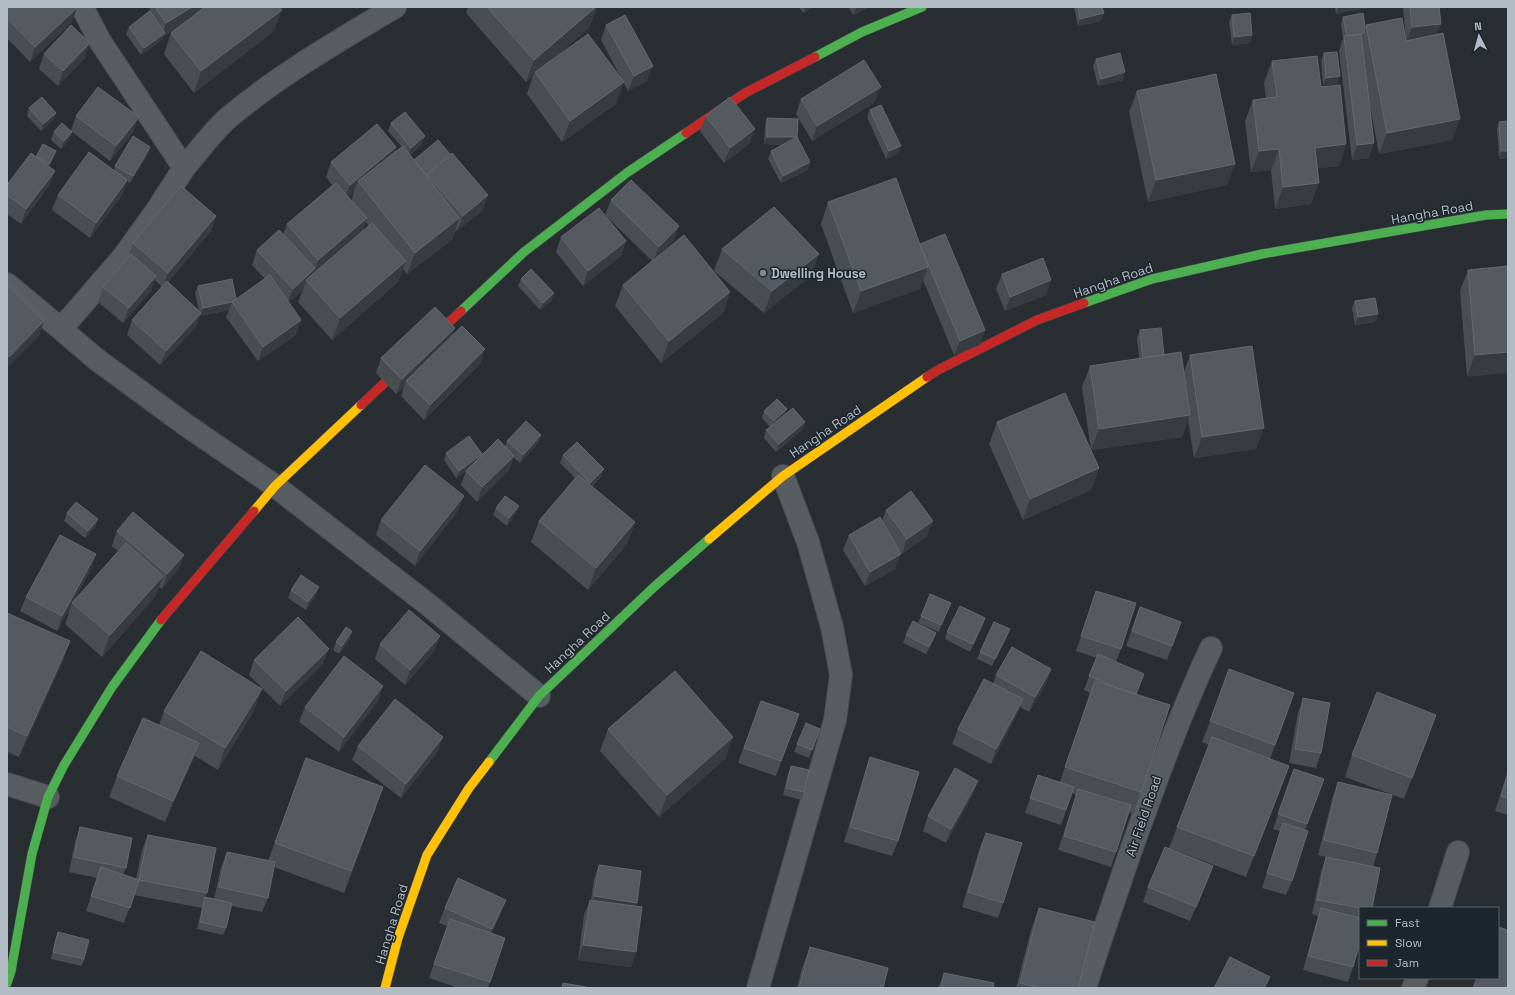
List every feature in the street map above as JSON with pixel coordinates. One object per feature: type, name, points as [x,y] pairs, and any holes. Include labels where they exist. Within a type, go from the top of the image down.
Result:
[{"type":"main road","points":[[7,983],[11,971],[32,854],[48,797],[64,765],[112,687],[161,620],[275,486],[524,252],[628,172],[745,93],[862,32],[922,7]]},
{"type":"main road","name":"Hangha Road","points":[[385,988],[398,938],[427,856],[469,788],[539,696],[654,587],[784,476],[938,370],[1037,320],[1167,275],[1262,254],[1486,216],[1508,214]]},
{"type":"street","points":[[82,7],[100,41],[184,168]]},
{"type":"street","points":[[60,329],[124,256],[157,210],[184,168],[227,119],[277,81],[329,46],[395,7]]},
{"type":"street","points":[[7,284],[96,359],[186,425],[275,486],[430,606],[539,696]]},
{"type":"street","points":[[758,988],[835,720],[841,675],[832,627],[808,542],[784,476]]},
{"type":"street","name":"Air Field Road","points":[[1084,988],[1158,773],[1188,697],[1211,648]]},
{"type":"street","points":[[7,784],[48,797]]},
{"type":"street","points":[[1440,907],[1458,852]]},
{"type":"building","points":[[7,7],[77,8],[35,47],[7,18]]},
{"type":"building","points":[[155,7],[192,7],[166,23]]},
{"type":"building","points":[[205,7],[280,7],[282,10],[201,71],[171,33]]},
{"type":"building","points":[[487,7],[596,7],[534,60]]},
{"type":"building","points":[[1078,7],[1102,7],[1104,13],[1080,19]]},
{"type":"building","points":[[1410,7],[1439,7],[1441,24],[1412,27]]},
{"type":"building","points":[[150,11],[165,33],[144,48],[129,27]]},
{"type":"building","points":[[1250,13],[1252,35],[1234,37],[1232,15]]},
{"type":"building","points":[[1363,13],[1365,27],[1363,34],[1347,36],[1343,17]]},
{"type":"building","points":[[625,15],[653,66],[634,76],[606,25]]},
{"type":"building","points":[[1402,18],[1406,41],[1443,33],[1460,119],[1387,133],[1366,25]]},
{"type":"building","points":[[71,25],[90,43],[63,71],[44,54]]},
{"type":"building","points":[[588,34],[624,82],[570,121],[535,72]]},
{"type":"building","points":[[1361,34],[1374,143],[1357,145],[1344,36]]},
{"type":"building","points":[[1337,52],[1340,76],[1326,78],[1324,53]]},
{"type":"building","points":[[1120,53],[1125,72],[1101,79],[1096,59]]},
{"type":"building","points":[[1317,56],[1321,87],[1340,85],[1346,144],[1315,148],[1319,183],[1283,187],[1279,149],[1259,151],[1253,100],[1277,97],[1272,61]]},
{"type":"building","points":[[864,60],[881,87],[817,126],[801,99]]},
{"type":"building","points":[[1216,74],[1235,164],[1156,180],[1137,91]]},
{"type":"building","points":[[98,87],[139,117],[116,146],[76,116]]},
{"type":"building","points":[[42,97],[56,113],[43,124],[29,108]]},
{"type":"building","points":[[730,97],[755,129],[730,148],[706,116]]},
{"type":"building","points":[[881,105],[901,146],[889,151],[870,110]]},
{"type":"building","points":[[405,112],[425,136],[411,148],[391,123]]},
{"type":"building","points":[[767,118],[798,119],[797,137],[767,137]]},
{"type":"building","points":[[1508,121],[1508,151],[1501,151],[1499,122]]},
{"type":"building","points":[[62,123],[72,132],[64,141],[54,132]]},
{"type":"building","points":[[377,124],[396,147],[350,185],[331,162]]},
{"type":"building","points":[[133,136],[150,147],[133,176],[115,166]]},
{"type":"building","points":[[797,137],[810,162],[783,176],[771,151]]},
{"type":"building","points":[[438,140],[450,154],[427,175],[414,160]]},
{"type":"building","points":[[43,144],[56,151],[49,164],[36,157]]},
{"type":"building","points":[[403,146],[459,218],[415,253],[358,181]]},
{"type":"building","points":[[89,152],[127,180],[96,223],[58,195]]},
{"type":"building","points":[[31,153],[55,171],[26,209],[7,195],[7,185]]},
{"type":"building","points":[[452,153],[488,195],[463,216],[427,175]]},
{"type":"building","points":[[896,178],[928,267],[861,291],[828,202]]},
{"type":"building","points":[[631,180],[679,226],[659,247],[611,200]]},
{"type":"building","points":[[336,183],[367,218],[318,260],[287,224]]},
{"type":"building","points":[[181,186],[216,216],[168,273],[133,243]]},
{"type":"building","points":[[774,207],[819,254],[772,291],[722,249]]},
{"type":"building","points":[[599,208],[626,241],[588,271],[561,237]]},
{"type":"building","points":[[372,223],[406,261],[340,318],[306,280]]},
{"type":"building","points":[[279,230],[315,268],[293,289],[257,250]]},
{"type":"building","points":[[945,234],[985,330],[960,341],[920,244]]},
{"type":"building","points":[[684,235],[730,292],[669,341],[623,285]]},
{"type":"building","points":[[131,254],[156,276],[129,308],[103,287]]},
{"type":"building","points":[[1043,258],[1051,280],[1010,297],[1002,274]]},
{"type":"building","points":[[1508,266],[1508,352],[1475,355],[1468,270]]},
{"type":"building","points":[[531,269],[554,293],[543,303],[521,279]]},
{"type":"building","points":[[270,275],[301,320],[263,347],[232,302]]},
{"type":"building","points":[[232,279],[236,299],[232,302],[203,308],[198,286]]},
{"type":"building","points":[[167,281],[201,313],[166,351],[132,320]]},
{"type":"building","points":[[7,284],[44,321],[9,357],[7,355]]},
{"type":"building","points":[[1375,298],[1378,314],[1358,317],[1355,301]]},
{"type":"building","points":[[435,307],[455,328],[402,379],[381,358]]},
{"type":"building","points":[[462,326],[485,349],[430,405],[406,381]]},
{"type":"building","points":[[1161,328],[1164,355],[1143,358],[1140,330]]},
{"type":"building","points":[[1252,346],[1264,428],[1202,437],[1190,355]]},
{"type":"building","points":[[1181,352],[1190,415],[1099,429],[1090,366]]},
{"type":"building","points":[[1065,393],[1099,468],[1030,499],[997,422]]},
{"type":"building","points":[[777,399],[787,409],[774,421],[764,411]]},
{"type":"building","points":[[793,408],[805,422],[779,444],[766,430]]},
{"type":"building","points":[[526,421],[541,435],[523,455],[507,441]]},
{"type":"building","points":[[469,436],[482,454],[459,471],[446,453]]},
{"type":"building","points":[[498,439],[514,456],[482,487],[466,471]]},
{"type":"building","points":[[577,442],[604,469],[590,483],[563,455]]},
{"type":"building","points":[[425,465],[464,496],[420,551],[381,520]]},
{"type":"building","points":[[578,475],[635,522],[596,568],[539,521]]},
{"type":"building","points":[[911,491],[933,521],[907,539],[886,510]]},
{"type":"building","points":[[505,496],[519,506],[509,518],[496,508]]},
{"type":"building","points":[[76,502],[98,519],[88,531],[67,513]]},
{"type":"building","points":[[133,512],[184,555],[167,574],[117,531]]},
{"type":"building","points":[[880,517],[901,554],[870,572],[849,535]]},
{"type":"building","points":[[60,535],[96,554],[62,616],[26,597]]},
{"type":"building","points":[[126,543],[163,576],[110,635],[72,603]]},
{"type":"building","points":[[301,575],[319,587],[308,602],[291,590]]},
{"type":"building","points":[[1096,591],[1136,603],[1121,649],[1081,636]]},
{"type":"building","points":[[930,594],[951,603],[941,625],[921,616]]},
{"type":"building","points":[[960,606],[985,618],[973,644],[947,632]]},
{"type":"building","points":[[1140,607],[1181,622],[1172,646],[1132,631]]},
{"type":"building","points":[[409,610],[440,636],[410,670],[380,644]]},
{"type":"building","points":[[7,613],[70,641],[27,736],[7,727]]},
{"type":"building","points":[[298,617],[329,649],[286,691],[254,660]]},
{"type":"building","points":[[913,621],[936,633],[929,647],[906,635]]},
{"type":"building","points":[[994,622],[1010,629],[995,659],[980,652]]},
{"type":"building","points":[[346,627],[352,631],[342,646],[336,642]]},
{"type":"building","points":[[1012,647],[1051,669],[1035,697],[996,675]]},
{"type":"building","points":[[201,651],[262,689],[225,748],[164,711]]},
{"type":"building","points":[[1098,654],[1144,674],[1136,694],[1089,676]]},
{"type":"building","points":[[344,656],[383,686],[344,737],[305,707]]},
{"type":"building","points":[[1229,669],[1294,693],[1275,745],[1210,721]]},
{"type":"building","points":[[675,671],[733,737],[667,795],[608,729]]},
{"type":"building","points":[[984,679],[1023,699],[996,749],[958,729]]},
{"type":"building","points":[[1095,681],[1170,705],[1141,792],[1065,767]]},
{"type":"building","points":[[1377,692],[1436,715],[1412,778],[1352,755]]},
{"type":"building","points":[[1303,698],[1330,703],[1321,753],[1295,749]]},
{"type":"building","points":[[395,699],[443,737],[406,784],[358,746]]},
{"type":"building","points":[[761,701],[799,714],[781,761],[744,748]]},
{"type":"building","points":[[143,718],[199,743],[173,801],[117,776]]},
{"type":"building","points":[[806,723],[820,729],[812,750],[797,744]]},
{"type":"building","points":[[1212,737],[1289,766],[1254,856],[1177,827]]},
{"type":"building","points":[[870,757],[919,772],[898,841],[850,827]]},
{"type":"building","points":[[306,758],[383,787],[351,871],[275,843]]},
{"type":"building","points":[[791,766],[809,770],[804,792],[786,788]]},
{"type":"building","points":[[955,768],[978,781],[951,829],[928,816]]},
{"type":"building","points":[[1294,769],[1324,779],[1307,824],[1278,814]]},
{"type":"building","points":[[1508,773],[1508,798],[1501,796]]},
{"type":"building","points":[[1038,775],[1074,787],[1066,810],[1030,798]]},
{"type":"building","points":[[1338,782],[1392,795],[1377,853],[1324,840]]},
{"type":"building","points":[[1078,789],[1131,805],[1116,852],[1064,836]]},
{"type":"building","points":[[1283,823],[1308,831],[1292,881],[1267,873]]},
{"type":"building","points":[[80,827],[132,838],[126,868],[74,857]]},
{"type":"building","points":[[986,833],[1022,843],[1003,903],[968,892]]},
{"type":"building","points":[[148,835],[216,848],[207,893],[139,880]]},
{"type":"building","points":[[1165,847],[1213,866],[1196,907],[1148,887]]},
{"type":"building","points":[[227,852],[275,862],[268,898],[219,887]]},
{"type":"building","points":[[1326,857],[1380,868],[1372,907],[1359,908],[1317,900]]},
{"type":"building","points":[[599,865],[641,871],[637,903],[594,896]]},
{"type":"building","points":[[101,867],[139,880],[130,908],[91,896]]},
{"type":"building","points":[[458,878],[506,900],[492,929],[445,908]]},
{"type":"building","points":[[205,897],[232,903],[226,928],[200,922]]},
{"type":"building","points":[[590,900],[642,907],[636,952],[583,945]]},
{"type":"building","points":[[1039,908],[1095,922],[1078,988],[1041,988],[1020,983]]},
{"type":"building","points":[[1321,908],[1359,918],[1359,946],[1353,967],[1308,956]]},
{"type":"building","points":[[450,919],[505,938],[490,982],[434,964]]},
{"type":"building","points":[[1499,927],[1508,930],[1508,988],[1473,988],[1477,979],[1499,979]]},
{"type":"building","points":[[58,932],[89,940],[84,959],[53,952]]},
{"type":"building","points":[[810,947],[888,968],[883,988],[799,988]]},
{"type":"building","points":[[1230,957],[1270,977],[1264,988],[1214,988]]},
{"type":"building","points":[[944,973],[994,983],[993,988],[941,988]]},
{"type":"building","points":[[563,983],[592,988],[562,988]]},
{"type":"traffic: fast","points":[[815,57],[862,32],[922,7]]},
{"type":"traffic: fast","points":[[461,311],[524,252],[628,172],[686,133]]},
{"type":"traffic: fast","points":[[1084,303],[1152,279],[1262,254],[1486,215],[1508,214]]},
{"type":"traffic: fast","points":[[489,762],[539,696],[654,587],[709,539]]},
{"type":"traffic: fast","points":[[7,983],[11,971],[32,854],[48,797],[64,765],[112,687],[161,620]]},
{"type":"traffic: slow","points":[[709,539],[783,476],[927,377]]},
{"type":"traffic: slow","points":[[254,511],[275,486],[361,405]]},
{"type":"traffic: slow","points":[[385,988],[398,938],[427,855],[469,788],[489,762]]},
{"type":"traffic: jam","points":[[686,133],[745,93],[815,57]]},
{"type":"traffic: jam","points":[[927,377],[1037,320],[1084,303]]},
{"type":"traffic: jam","points":[[361,405],[461,311]]},
{"type":"traffic: jam","points":[[161,620],[254,511]]},
{"type":"place","name":"Dwelling House","points":[[763,273]]}]
